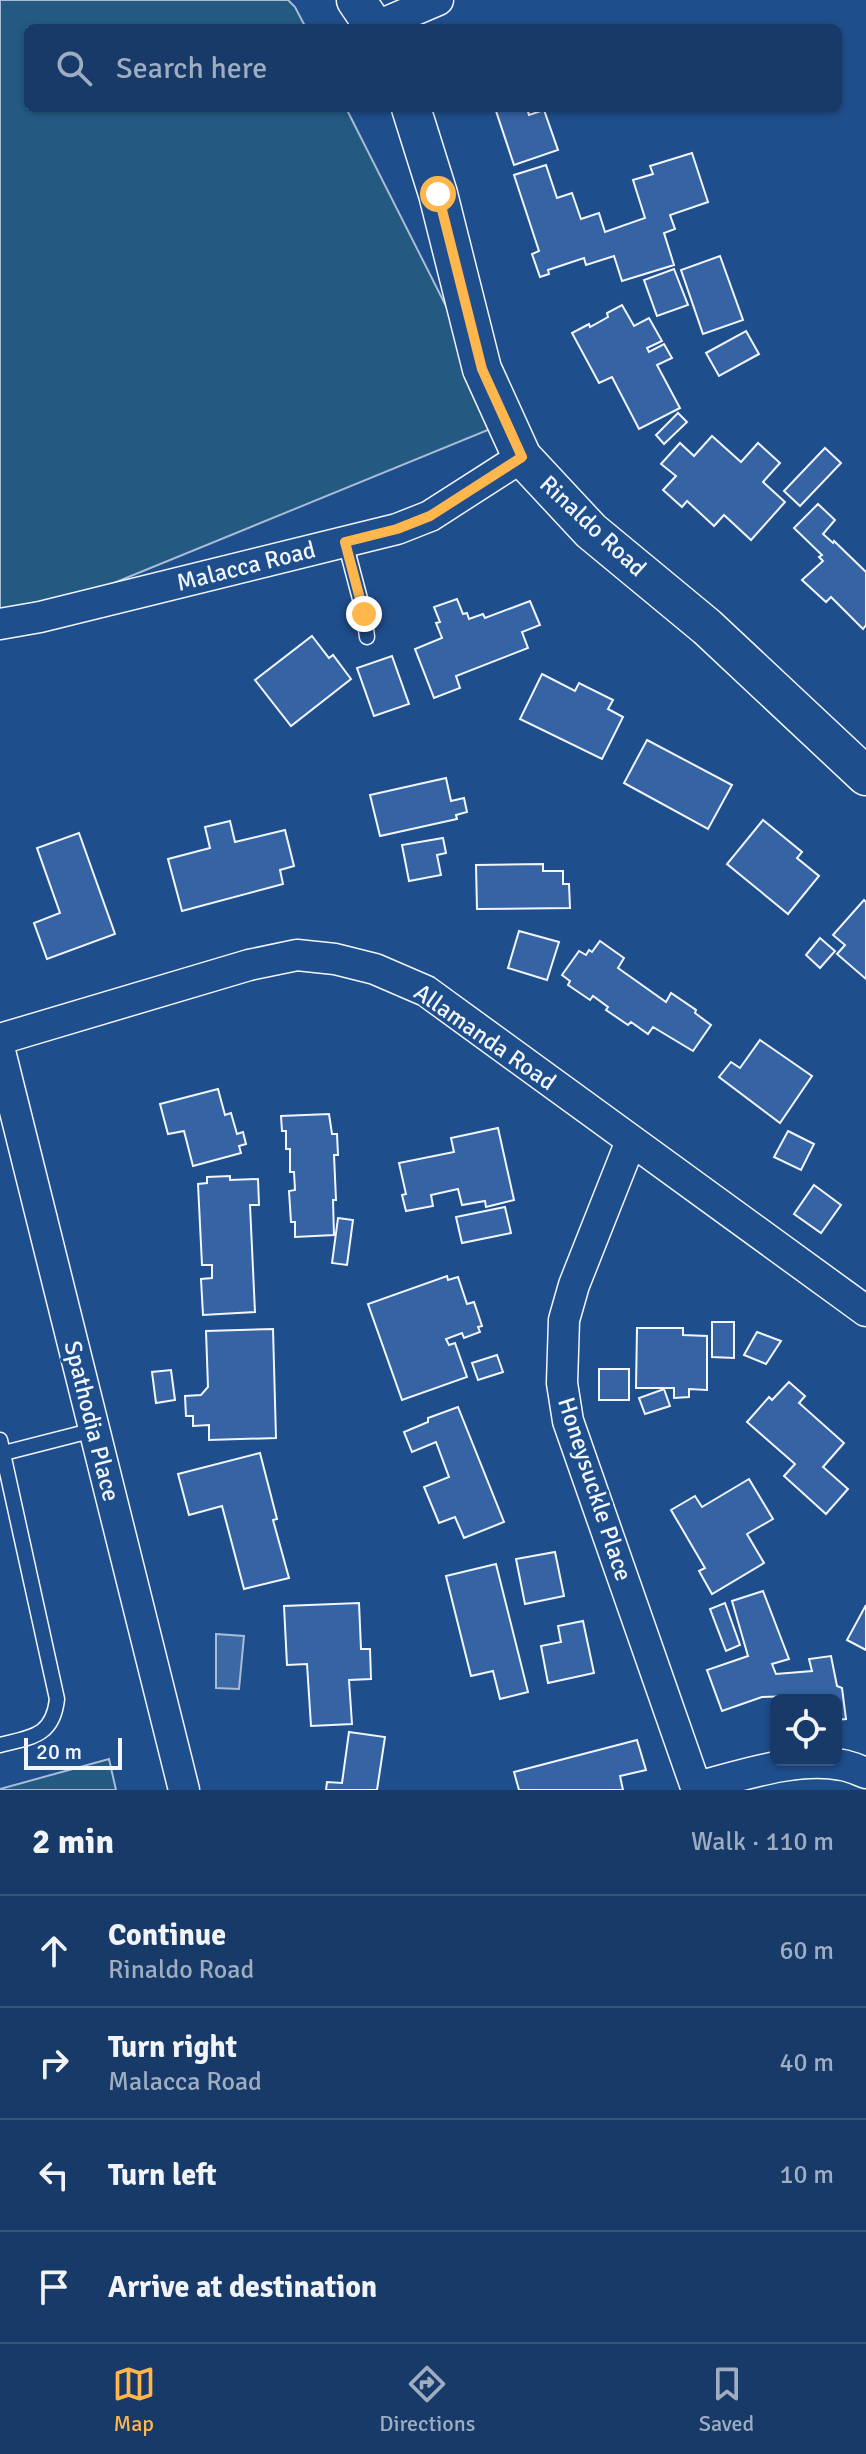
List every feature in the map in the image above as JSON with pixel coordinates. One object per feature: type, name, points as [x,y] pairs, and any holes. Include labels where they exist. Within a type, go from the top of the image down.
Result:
[{"type":"street","points":[[368,18],[438,0]]},
{"type":"street","name":"Rinaldo Road","points":[[412,112],[438,194],[482,369],[522,457],[591,531],[707,627],[866,776]]},
{"type":"street","name":"Malacca Road","points":[[0,624],[397,529],[430,516],[522,457]]},
{"type":"street","name":"Allamanda Road","points":[[0,1039],[249,965],[297,955],[335,959],[375,969],[426,991],[866,1311]]},
{"type":"street","name":"Spathodia Place","points":[[0,1051],[184,1790]]},
{"type":"street","name":"Honeysuckle Place","points":[[631,1141],[574,1285],[564,1320],[562,1383],[568,1421],[697,1789]]},
{"type":"street","points":[[697,1789],[769,1768],[792,1765],[840,1764],[866,1773]]},
{"type":"lane","points":[[345,542],[367,637]]},
{"type":"lane","points":[[0,1745],[38,1735],[52,1721],[57,1699],[1,1449],[94,1430]]},
{"type":"shaded area","points":[[0,0],[288,0],[304,24],[24,24],[24,112],[348,112],[505,423],[33,616],[0,623]]},
{"type":"shaded area","points":[[216,1634],[244,1636],[239,1689],[216,1688]]},
{"type":"shaded area","points":[[109,1759],[116,1790],[0,1790],[0,1789]]},
{"type":"building","points":[[496,112],[528,112],[529,115],[545,112],[558,150],[514,165]]},
{"type":"building","points":[[692,153],[708,202],[670,215],[675,229],[664,233],[674,265],[622,281],[614,256],[586,265],[584,258],[548,270],[549,274],[540,277],[532,254],[539,251],[514,175],[546,165],[557,198],[572,193],[581,219],[599,213],[605,232],[645,218],[633,180],[653,174],[650,166]]},
{"type":"building","points":[[720,256],[743,320],[703,334],[681,270]]},
{"type":"building","points":[[674,269],[688,305],[657,316],[644,280]]},
{"type":"building","points":[[622,305],[634,326],[649,318],[662,341],[647,348],[649,352],[664,344],[672,358],[657,365],[680,408],[639,429],[612,377],[599,383],[572,333],[608,317],[607,313]]},
{"type":"building","points":[[746,331],[759,354],[719,376],[706,353]]},
{"type":"building","points":[[678,413],[687,422],[664,444],[656,435]]},
{"type":"building","points":[[712,436],[741,462],[758,443],[780,463],[763,482],[785,502],[751,540],[724,515],[714,526],[687,501],[682,507],[663,490],[676,476],[661,464],[680,443],[694,456]]},
{"type":"building","points":[[825,448],[841,463],[800,506],[784,491]]},
{"type":"building","points":[[818,504],[835,520],[823,534],[866,572],[866,625],[863,629],[831,597],[826,602],[802,580],[823,561],[819,557],[822,555],[794,528]]},
{"type":"building","points":[[457,599],[463,614],[467,613],[469,619],[483,614],[485,618],[530,601],[540,625],[522,632],[528,648],[456,676],[460,688],[434,698],[415,649],[442,638],[434,607]]},
{"type":"building","points":[[312,636],[329,658],[333,655],[351,679],[291,726],[255,680]]},
{"type":"building","points":[[392,656],[409,704],[374,716],[357,668]]},
{"type":"building","points":[[542,674],[575,691],[579,683],[613,700],[608,709],[623,717],[602,759],[520,719]]},
{"type":"building","points":[[647,740],[732,785],[708,829],[624,783]]},
{"type":"building","points":[[446,778],[451,801],[464,798],[467,812],[456,815],[457,819],[380,836],[370,795]]},
{"type":"building","points":[[763,820],[802,852],[797,858],[819,876],[788,914],[727,864]]},
{"type":"building","points":[[230,821],[235,842],[285,830],[294,866],[280,870],[283,884],[182,911],[168,859],[210,848],[205,827]]},
{"type":"building","points":[[79,833],[115,934],[47,959],[34,923],[60,913],[37,848]]},
{"type":"building","points":[[443,838],[446,853],[437,855],[441,875],[409,881],[402,845]]},
{"type":"building","points":[[543,864],[543,871],[563,871],[563,884],[569,884],[570,908],[477,909],[476,865]]},
{"type":"building","points":[[864,900],[866,979],[837,954],[845,945],[833,935]]},
{"type":"building","points":[[519,931],[559,942],[547,980],[508,968]]},
{"type":"building","points":[[820,938],[835,951],[820,968],[806,955]]},
{"type":"building","points":[[600,941],[624,958],[618,968],[666,1002],[671,993],[711,1025],[693,1051],[653,1027],[648,1034],[631,1022],[628,1025],[606,1010],[608,1007],[593,996],[590,1000],[568,985],[570,981],[562,975],[579,951],[586,955]]},
{"type":"building","points":[[760,1040],[812,1076],[780,1123],[719,1077],[731,1062],[740,1068]]},
{"type":"building","points":[[218,1089],[225,1115],[231,1113],[237,1134],[243,1132],[246,1144],[239,1146],[241,1153],[193,1166],[184,1131],[168,1134],[160,1104]]},
{"type":"building","points":[[329,1114],[332,1134],[337,1134],[338,1155],[334,1155],[334,1235],[295,1237],[289,1191],[295,1190],[294,1172],[290,1172],[290,1149],[286,1149],[286,1131],[282,1131],[281,1116]]},
{"type":"building","points":[[498,1128],[514,1200],[486,1207],[485,1201],[462,1205],[458,1189],[431,1195],[433,1206],[406,1211],[402,1195],[406,1194],[399,1163],[454,1152],[451,1138]]},
{"type":"building","points":[[788,1131],[814,1144],[801,1170],[774,1157]]},
{"type":"building","points":[[230,1176],[230,1180],[258,1179],[259,1205],[250,1205],[255,1312],[203,1315],[201,1279],[212,1278],[212,1265],[202,1265],[198,1184],[207,1183],[207,1177]]},
{"type":"building","points":[[814,1185],[841,1205],[821,1233],[794,1214]]},
{"type":"building","points":[[505,1207],[511,1233],[462,1243],[456,1217]]},
{"type":"building","points":[[338,1218],[353,1220],[347,1265],[332,1263]]},
{"type":"building","points":[[447,1276],[448,1280],[458,1277],[467,1304],[474,1302],[482,1326],[478,1327],[480,1332],[464,1338],[462,1333],[446,1339],[449,1345],[455,1343],[467,1377],[402,1400],[368,1304]]},
{"type":"building","points":[[712,1322],[734,1322],[734,1358],[712,1357]]},
{"type":"building","points":[[637,1328],[683,1328],[683,1335],[707,1336],[707,1390],[689,1389],[689,1397],[674,1398],[674,1388],[636,1388]]},
{"type":"building","points":[[273,1329],[276,1438],[209,1440],[209,1425],[193,1426],[193,1416],[186,1416],[185,1396],[201,1395],[208,1387],[206,1331]]},
{"type":"building","points":[[757,1332],[781,1341],[766,1364],[744,1355]]},
{"type":"building","points":[[497,1355],[503,1372],[478,1380],[472,1363]]},
{"type":"building","points":[[599,1369],[629,1369],[629,1400],[599,1400]]},
{"type":"building","points":[[171,1370],[175,1400],[156,1403],[152,1372]]},
{"type":"building","points":[[789,1382],[805,1396],[799,1403],[844,1443],[823,1467],[848,1489],[826,1514],[784,1476],[795,1464],[747,1422],[769,1397],[772,1400]]},
{"type":"building","points":[[664,1389],[670,1406],[645,1414],[639,1398]]},
{"type":"building","points":[[458,1407],[504,1522],[464,1538],[455,1517],[439,1523],[424,1487],[449,1477],[436,1442],[412,1452],[404,1432],[428,1422],[428,1418]]},
{"type":"building","points":[[260,1453],[277,1519],[273,1520],[289,1578],[244,1589],[222,1506],[189,1515],[178,1474]]},
{"type":"building","points":[[749,1479],[773,1519],[747,1534],[764,1563],[712,1594],[699,1571],[705,1568],[671,1510],[695,1496],[702,1507]]},
{"type":"building","points":[[555,1552],[564,1596],[525,1604],[516,1559]]},
{"type":"building","points":[[496,1564],[528,1692],[500,1699],[493,1671],[471,1676],[446,1576]]},
{"type":"building","points":[[763,1591],[789,1659],[772,1664],[776,1674],[812,1671],[809,1659],[831,1656],[837,1686],[842,1688],[846,1719],[842,1719],[842,1694],[770,1694],[770,1697],[722,1711],[707,1670],[748,1656],[732,1601]]},
{"type":"building","points":[[359,1603],[361,1649],[370,1649],[371,1679],[349,1680],[352,1724],[311,1726],[307,1664],[287,1665],[284,1606]]},
{"type":"building","points":[[725,1603],[740,1645],[726,1651],[710,1609]]},
{"type":"building","points":[[866,1605],[866,1650],[847,1640]]},
{"type":"building","points":[[583,1621],[594,1673],[548,1683],[541,1646],[561,1642],[558,1626]]},
{"type":"building","points":[[349,1732],[385,1737],[377,1790],[326,1790],[327,1782],[342,1783]]},
{"type":"building","points":[[637,1740],[646,1770],[620,1776],[623,1790],[519,1790],[514,1772]]},
{"type":"route","points":[[364,614],[345,542],[397,529],[430,516],[522,457],[482,369],[438,194]]}]
